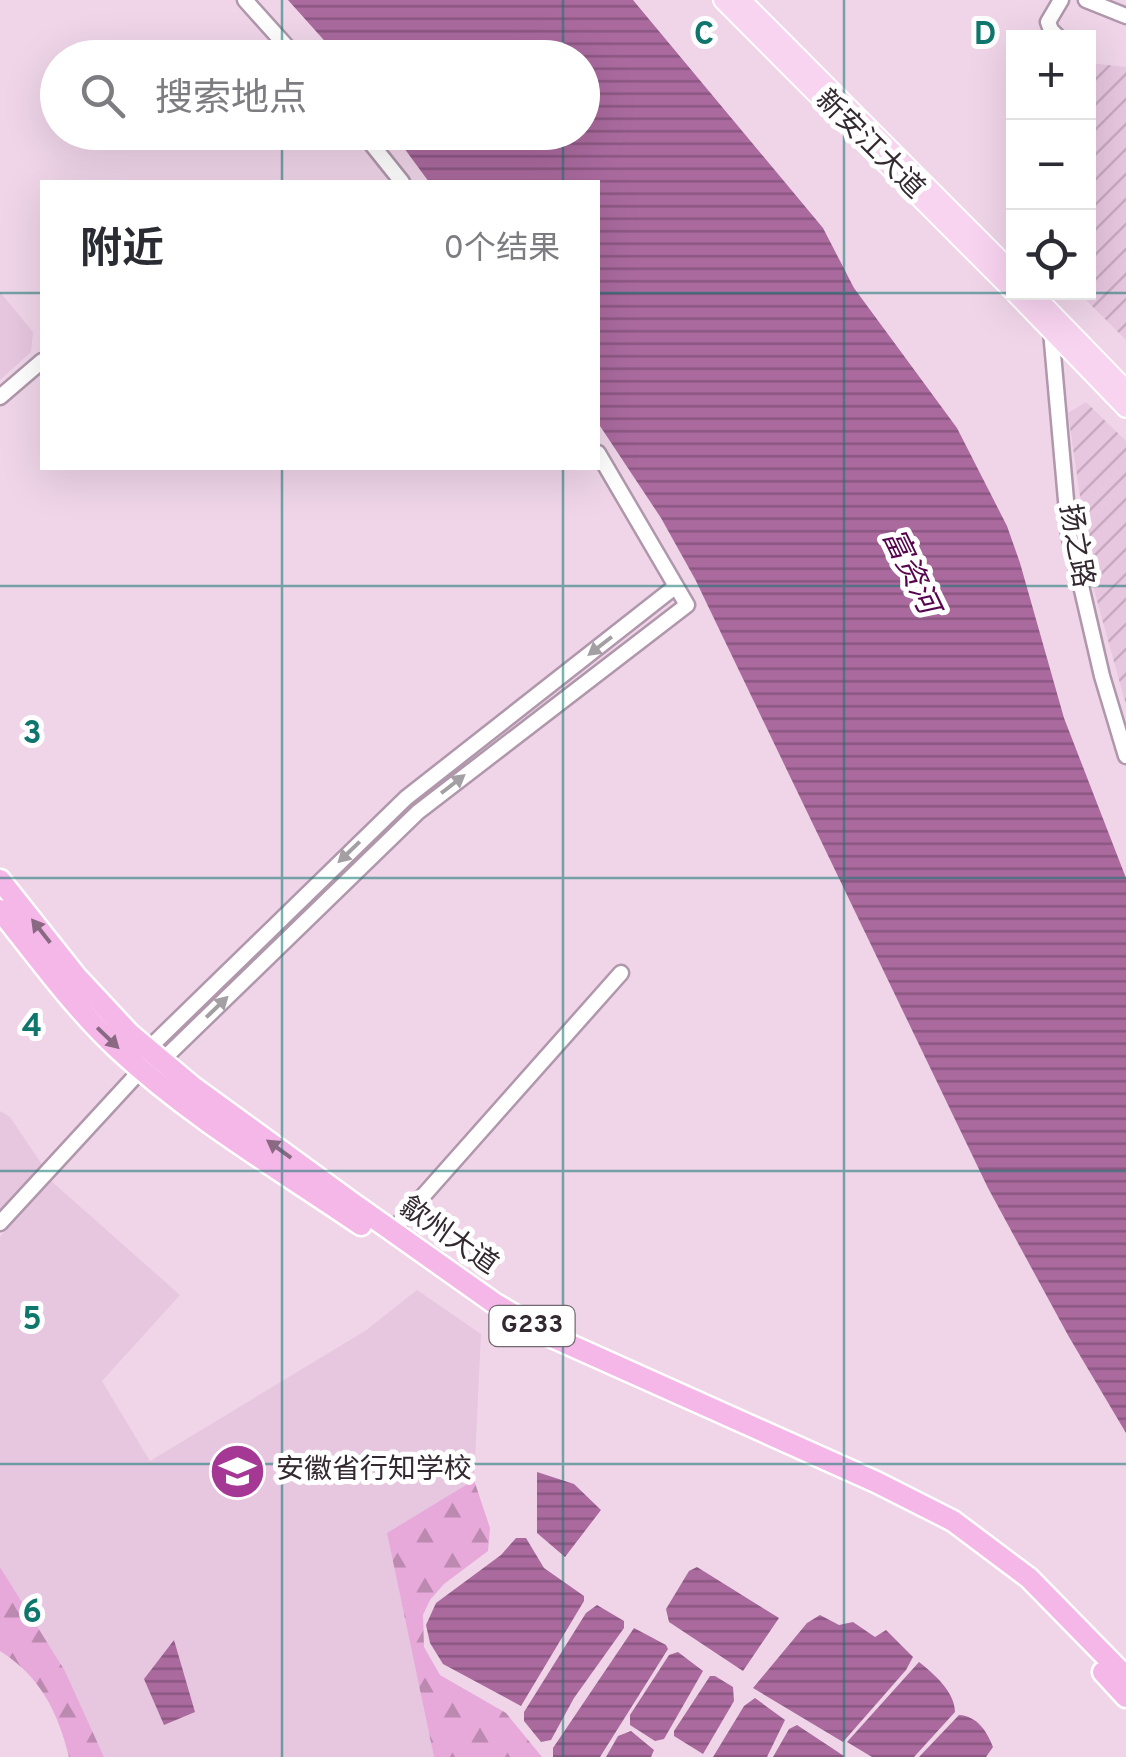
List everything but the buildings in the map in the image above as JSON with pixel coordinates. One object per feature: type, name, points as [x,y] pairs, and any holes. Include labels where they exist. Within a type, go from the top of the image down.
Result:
[{"type":"highway","name":"歙州大道","points":[[0,880],[146,1064],[494,1303],[550,1336],[876,1482],[953,1521],[1029,1578],[1126,1678]]},
{"type":"highway","name":"歙州大道","points":[[0,910],[79,1009],[293,1182],[514,1332],[584,1368],[871,1494],[965,1544],[1020,1588],[1126,1696]]},
{"type":"main road","name":"新安江大道","points":[[723,0],[1006,284]]},
{"type":"main road","name":"新安江大道","points":[[741,0],[1006,266]]},
{"type":"main road","name":"新安江大道","points":[[1022,300],[1126,408]]},
{"type":"main road","points":[[1043,300],[1126,390]]},
{"type":"street","points":[[245,0],[281,40]]},
{"type":"street","points":[[1051,30],[1048,22],[1061,0]]},
{"type":"street","points":[[1087,0],[1126,16]]},
{"type":"street","points":[[376,150],[400,180]]},
{"type":"street","name":"扬之路","points":[[1051,330],[1069,534],[1102,676],[1126,756]]},
{"type":"street","points":[[0,397],[40,363]]},
{"type":"street","points":[[146,1064],[418,812],[687,605],[600,455]]},
{"type":"street","points":[[0,1224],[146,1064],[406,798],[676,586]]},
{"type":"street","points":[[392,1231],[621,973]]},
{"type":"shaded area","points":[[1096,64],[1126,67],[1126,340],[1086,300],[1096,300]]},
{"type":"shaded area","points":[[0,292],[33,332],[31,352],[0,380]]},
{"type":"shaded area","points":[[1086,402],[1126,441],[1126,705],[1093,586],[1068,413]]},
{"type":"shaded area","points":[[0,1111],[10,1117],[43,1166],[0,1213]]},
{"type":"shaded area","name":"安徽省行知学校","points":[[50,1180],[180,1295],[102,1381],[150,1461],[365,1331],[417,1290],[481,1334],[474,1480],[387,1533],[434,1757],[104,1757],[65,1671],[0,1567],[0,1237]]},
{"type":"green space","points":[[474,1480],[490,1528],[488,1551],[444,1584],[430,1600],[423,1615],[424,1647],[440,1675],[506,1713],[542,1757],[434,1757],[387,1533]]},
{"type":"green space","points":[[0,1567],[65,1671],[104,1757],[69,1757],[45,1696],[26,1672],[0,1651]]},
{"type":"water","name":"富资河","points":[[288,0],[633,0],[823,228],[854,288],[957,428],[1007,526],[1064,718],[1126,878],[1126,1433],[988,1188],[695,579],[661,518],[600,426],[600,180],[428,180],[405,150],[600,150],[600,40],[324,40]]},
{"type":"water","points":[[537,1472],[574,1484],[601,1510],[565,1557],[537,1533]]},
{"type":"water","points":[[516,1538],[526,1538],[544,1568],[584,1596],[521,1706],[443,1664],[430,1643],[426,1625],[436,1603],[501,1555]]},
{"type":"water","points":[[697,1567],[779,1618],[743,1671],[669,1622],[666,1609],[689,1571]]},
{"type":"water","points":[[597,1605],[624,1621],[624,1628],[574,1698],[551,1740],[541,1742],[524,1721],[524,1712],[586,1613]]},
{"type":"water","points":[[820,1615],[839,1625],[853,1622],[875,1637],[886,1630],[913,1657],[843,1742],[753,1688],[807,1623]]},
{"type":"water","points":[[634,1628],[668,1649],[600,1757],[553,1757],[553,1748]]},
{"type":"water","points":[[174,1640],[195,1712],[164,1725],[144,1679]]},
{"type":"water","points":[[678,1652],[703,1671],[664,1739],[655,1741],[630,1725],[630,1715],[669,1655]]},
{"type":"water","points":[[919,1662],[948,1691],[955,1712],[914,1757],[872,1757],[847,1742]]},
{"type":"water","points":[[710,1676],[733,1687],[734,1701],[703,1754],[674,1736],[674,1731]]},
{"type":"water","points":[[755,1698],[785,1720],[767,1757],[713,1757],[744,1706]]},
{"type":"water","points":[[959,1715],[976,1721],[984,1730],[993,1747],[986,1757],[919,1757]]},
{"type":"water","points":[[797,1725],[844,1756],[773,1757],[789,1729]]},
{"type":"water","points":[[631,1731],[654,1750],[651,1757],[606,1757],[618,1736]]},
{"type":"place","name":"安徽省行知学校","points":[[237,1471]]}]
